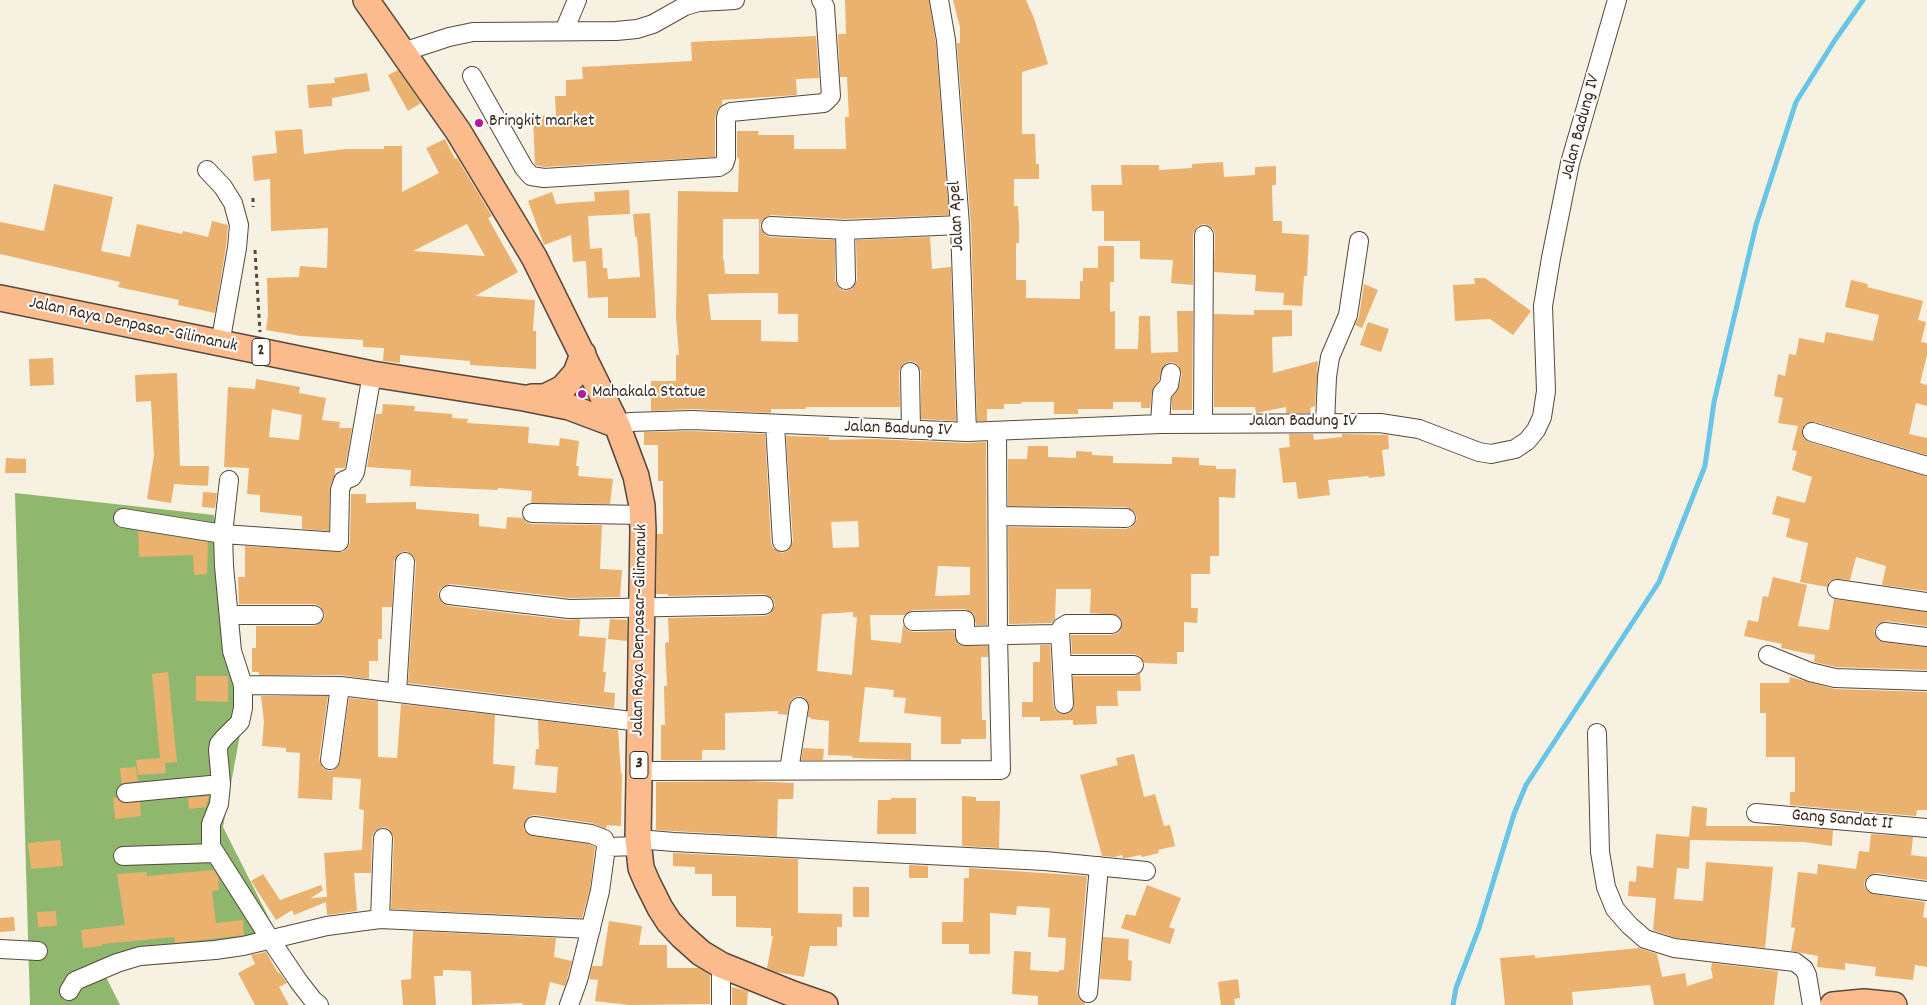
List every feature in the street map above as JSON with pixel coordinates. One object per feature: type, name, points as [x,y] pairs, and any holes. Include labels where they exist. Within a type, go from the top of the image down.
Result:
[{"type":"highway","name":"Jalan Raya Denpasar-Gilimanuk","points":[[366,0],[458,131],[534,257],[617,425],[636,476],[643,515],[638,842],[641,868],[660,908],[682,936],[701,953],[721,965],[825,1005]]},
{"type":"highway","name":"Jalan Raya Denpasar-Gilimanuk","points":[[0,298],[372,374],[569,407],[617,425]]},
{"type":"highway","name":"2","points":[[524,398],[545,397],[563,388],[576,373],[583,354]]},
{"type":"highway","points":[[1833,1005],[1864,1002],[1894,1005]]},
{"type":"street","points":[[564,32],[577,0]]},
{"type":"street","points":[[403,52],[449,37],[473,32],[564,32],[637,29],[653,24],[684,6],[699,2],[735,0]]},
{"type":"street","points":[[472,76],[524,168],[531,176],[544,178],[719,167],[724,164],[726,158],[727,114],[731,112],[824,103],[831,96],[825,7],[821,0]]},
{"type":"street","name":"Jalan Apel","points":[[939,0],[946,40],[960,225],[967,432]]},
{"type":"street","name":"Jalan Badung IV","points":[[617,425],[630,422],[684,420],[967,432],[1160,424],[1380,423],[1419,428],[1480,452],[1492,454],[1515,449],[1527,442],[1536,430],[1542,417],[1546,391],[1543,306],[1551,258],[1570,163],[1618,0]]},
{"type":"street","points":[[207,170],[223,187],[234,204],[239,225],[237,248],[220,344]]},
{"type":"street","points":[[770,226],[845,230],[960,225]]},
{"type":"street","points":[[845,230],[846,280]]},
{"type":"street","points":[[1203,424],[1204,235]]},
{"type":"street","points":[[1326,423],[1327,377],[1330,357],[1348,315],[1359,241]]},
{"type":"street","points":[[910,372],[910,430]]},
{"type":"street","points":[[1160,424],[1162,393],[1169,385],[1171,373]]},
{"type":"street","points":[[123,518],[223,534],[338,542],[340,490],[343,481],[355,474],[372,374]]},
{"type":"street","points":[[775,425],[782,542]]},
{"type":"street","points":[[639,770],[1001,770],[997,431]]},
{"type":"street","points":[[1812,432],[1927,466]]},
{"type":"street","points":[[230,480],[223,534],[224,566],[232,651],[243,685],[242,708],[240,722],[219,744],[220,804],[211,824],[210,846],[270,939],[319,1005]]},
{"type":"street","points":[[532,513],[643,515]]},
{"type":"street","points":[[998,516],[1126,518]]},
{"type":"street","points":[[397,692],[405,562]]},
{"type":"street","points":[[1837,589],[1927,602]]},
{"type":"street","points":[[450,595],[569,609],[764,606]]},
{"type":"street","points":[[229,615],[314,615]]},
{"type":"street","points":[[913,621],[965,620],[965,636],[1048,634],[1058,633],[1067,624],[1112,624]]},
{"type":"street","points":[[1060,631],[1064,704]]},
{"type":"street","points":[[1885,632],[1927,637]]},
{"type":"street","points":[[1768,655],[1810,672],[1835,678],[1927,681]]},
{"type":"street","points":[[1062,666],[1134,665]]},
{"type":"street","points":[[243,685],[340,686],[640,722]]},
{"type":"street","points":[[330,760],[340,686]]},
{"type":"street","points":[[789,770],[799,707]]},
{"type":"street","points":[[1597,732],[1600,852],[1606,887],[1615,909],[1629,926],[1645,939],[1674,948],[1796,962],[1804,968],[1807,975],[1812,1005]]},
{"type":"street","points":[[126,793],[221,784]]},
{"type":"street","name":"Gang Sandat II","points":[[1756,814],[1927,828]]},
{"type":"street","points":[[534,826],[591,834],[604,839],[606,847],[600,891],[570,1005]]},
{"type":"street","points":[[380,919],[383,838]]},
{"type":"street","points":[[606,847],[638,842],[674,842],[1045,862],[1146,871]]},
{"type":"street","points":[[123,856],[215,853]]},
{"type":"street","points":[[1088,993],[1098,866]]},
{"type":"street","points":[[1875,884],[1927,891]]},
{"type":"street","points":[[69,991],[75,981],[117,963],[140,956],[243,946],[327,926],[380,919],[591,929]]},
{"type":"street","points":[[0,949],[38,951]]},
{"type":"street","points":[[721,965],[721,1005]]},
{"type":"path","points":[[252,198],[253,208]]},
{"type":"path","points":[[255,246],[261,352]]},
{"type":"green space","points":[[15,493],[214,515],[242,724],[223,827],[279,938],[192,962],[102,969],[120,1005],[30,1005]]},
{"type":"building","points":[[845,0],[929,0],[936,44],[949,215],[845,219],[771,215],[762,220],[761,230],[770,237],[835,240],[835,281],[840,289],[846,291],[852,289],[857,280],[856,240],[930,237],[932,269],[951,267],[956,421],[921,419],[921,371],[916,363],[910,361],[904,363],[899,372],[900,407],[806,407],[806,409],[771,409],[771,413],[692,409],[651,411],[651,381],[676,381],[676,355],[679,355],[676,318],[678,191],[738,192],[739,158],[737,158],[737,131],[759,131],[758,135],[794,135],[794,149],[846,149],[845,117],[849,117],[847,77],[840,77],[838,34],[846,34]],"holes":[[[723,219],[759,219],[759,274],[725,274]],[[778,293],[778,314],[798,314],[798,342],[761,341],[761,320],[711,320],[708,294]]]},
{"type":"building","points":[[953,0],[1026,0],[1034,18],[1048,64],[1022,72],[1022,134],[1035,134],[1036,164],[1039,164],[1039,179],[1014,179],[1014,206],[1018,206],[1019,225],[1019,243],[1016,243],[1016,280],[1026,280],[1026,298],[1080,299],[1080,281],[1083,281],[1083,268],[1098,268],[1098,246],[1114,246],[1114,282],[1110,282],[1110,312],[1115,311],[1115,349],[1138,349],[1139,316],[1150,316],[1151,353],[1178,352],[1177,311],[1193,311],[1192,410],[1172,410],[1172,397],[1179,387],[1182,374],[1178,365],[1172,362],[1167,363],[1163,367],[1159,380],[1152,392],[1150,408],[1141,408],[1141,402],[1113,402],[1113,409],[1078,409],[1078,414],[1054,414],[1054,402],[1021,402],[1021,404],[1004,404],[1004,409],[987,409],[987,421],[977,421],[971,225],[957,43],[960,43],[960,27]]},
{"type":"building","points":[[816,36],[819,78],[796,79],[797,95],[722,100],[722,105],[718,108],[715,118],[715,157],[544,167],[535,165],[533,116],[556,115],[555,96],[566,96],[566,80],[583,79],[582,67],[692,61],[691,42]]},
{"type":"building","points":[[398,70],[421,103],[408,111],[388,75]]},
{"type":"building","points":[[367,73],[370,91],[332,98],[332,106],[309,108],[307,85],[335,83],[334,78]]},
{"type":"building","points":[[302,129],[304,154],[345,149],[384,149],[384,146],[402,146],[402,192],[439,173],[426,148],[445,139],[455,159],[457,158],[492,216],[488,218],[518,272],[475,296],[535,300],[533,331],[536,331],[536,369],[470,365],[470,361],[400,355],[400,363],[383,361],[384,348],[363,347],[363,340],[301,336],[266,330],[268,315],[267,278],[299,277],[300,266],[327,268],[328,228],[271,231],[270,179],[254,181],[252,156],[277,153],[275,131]],"holes":[[[467,224],[485,256],[413,251]]]},
{"type":"building","points":[[1223,162],[1224,177],[1255,175],[1255,167],[1276,166],[1276,185],[1272,185],[1273,221],[1282,221],[1282,233],[1309,235],[1307,276],[1304,276],[1302,306],[1283,305],[1284,293],[1255,291],[1256,275],[1214,272],[1215,235],[1213,229],[1204,224],[1198,226],[1193,234],[1193,285],[1171,283],[1173,260],[1140,259],[1140,241],[1104,241],[1104,211],[1092,211],[1091,185],[1122,185],[1121,165],[1159,165],[1159,170],[1192,168],[1192,164]]},
{"type":"building","points":[[54,184],[113,197],[101,251],[130,257],[137,224],[182,234],[183,231],[208,237],[212,221],[228,225],[215,313],[178,305],[179,300],[118,287],[120,282],[0,254],[0,222],[44,231]]},
{"type":"building","points":[[629,190],[630,214],[588,216],[590,249],[602,248],[603,268],[607,268],[608,279],[640,277],[633,214],[650,213],[656,318],[608,318],[608,297],[588,298],[586,261],[573,262],[571,235],[544,245],[528,201],[552,192],[556,204],[595,201],[594,192]]},
{"type":"building","points":[[1474,278],[1485,278],[1531,311],[1513,335],[1490,319],[1455,321],[1453,285],[1475,284]]},
{"type":"building","points":[[1851,280],[1868,284],[1867,287],[1923,301],[1918,320],[1926,322],[1921,342],[1927,343],[1927,355],[1920,383],[1927,385],[1927,406],[1916,403],[1909,434],[1927,438],[1927,455],[1815,422],[1805,424],[1802,434],[1804,439],[1809,442],[1927,476],[1927,591],[1882,585],[1886,566],[1856,557],[1850,580],[1834,579],[1829,582],[1827,587],[1800,582],[1808,543],[1786,537],[1790,519],[1772,514],[1777,496],[1805,503],[1812,477],[1792,470],[1797,451],[1792,450],[1798,426],[1778,423],[1783,398],[1774,396],[1778,374],[1785,376],[1789,354],[1796,355],[1799,338],[1824,343],[1826,332],[1873,341],[1879,315],[1845,307]]},
{"type":"building","points":[[1364,284],[1378,290],[1362,328],[1355,325],[1359,317]]},
{"type":"building","points":[[1254,310],[1292,310],[1292,336],[1272,337],[1273,373],[1318,361],[1315,406],[1310,408],[1311,413],[1286,413],[1286,407],[1256,413],[1255,407],[1214,407],[1214,314],[1254,315]]},
{"type":"building","points":[[1368,322],[1389,329],[1381,352],[1360,345]]},
{"type":"building","points":[[53,358],[54,385],[30,386],[29,359]]},
{"type":"building","points":[[177,373],[180,466],[209,466],[208,486],[174,484],[171,503],[147,499],[154,455],[151,401],[136,402],[135,375]]},
{"type":"building","points":[[256,379],[300,387],[299,393],[326,398],[322,420],[340,422],[339,428],[352,428],[345,468],[335,468],[335,474],[330,487],[329,531],[302,529],[302,516],[260,512],[260,495],[247,494],[249,468],[224,467],[228,387],[255,389]],"holes":[[[272,409],[302,415],[299,440],[269,437]]]},
{"type":"building","points":[[383,404],[415,406],[414,411],[452,414],[452,418],[468,419],[467,423],[529,427],[528,443],[559,446],[560,438],[579,441],[576,466],[579,466],[578,476],[613,479],[610,504],[531,503],[532,491],[498,488],[498,490],[410,486],[411,470],[367,467],[376,414],[382,414]]},
{"type":"building","points":[[692,431],[765,434],[771,543],[773,548],[782,553],[788,551],[793,541],[786,436],[829,437],[829,440],[872,439],[986,442],[987,625],[976,625],[974,614],[965,609],[913,610],[904,615],[870,615],[871,640],[901,643],[903,625],[907,630],[913,632],[954,631],[956,641],[960,645],[988,646],[988,657],[981,657],[982,720],[986,720],[986,739],[961,739],[961,744],[941,744],[941,717],[904,713],[906,698],[893,697],[894,690],[865,687],[859,742],[911,743],[911,760],[852,758],[853,756],[828,755],[829,721],[808,717],[809,704],[805,698],[800,696],[790,701],[787,715],[778,714],[778,711],[725,713],[725,750],[702,750],[702,760],[661,760],[661,725],[665,725],[664,686],[667,686],[665,643],[669,642],[668,618],[764,616],[770,614],[775,605],[773,599],[764,594],[668,596],[668,594],[656,594],[657,534],[663,534],[663,481],[658,481],[658,445],[644,445],[644,432]],"holes":[[[858,521],[859,547],[833,548],[831,522]],[[938,566],[970,567],[970,595],[935,596]],[[853,612],[853,617],[857,617],[852,675],[817,671],[822,614]]]},
{"type":"building","points":[[1289,434],[1313,434],[1314,440],[1342,437],[1342,434],[1388,435],[1389,449],[1382,450],[1385,476],[1328,480],[1330,495],[1298,499],[1296,482],[1283,483],[1279,448],[1290,447]]},
{"type":"building","points":[[1028,446],[1048,446],[1048,457],[1076,458],[1076,451],[1092,452],[1092,455],[1113,456],[1113,463],[1172,464],[1172,457],[1199,458],[1199,465],[1216,466],[1216,469],[1236,469],[1235,498],[1219,497],[1219,556],[1210,556],[1210,574],[1191,574],[1191,608],[1198,608],[1197,623],[1184,622],[1184,652],[1177,652],[1177,664],[1144,663],[1140,656],[1134,654],[1072,654],[1071,635],[1112,635],[1118,633],[1121,629],[1121,619],[1117,615],[1090,613],[1091,589],[1056,589],[1055,619],[1052,623],[1009,624],[1008,527],[1126,529],[1132,527],[1137,519],[1135,512],[1126,507],[1008,506],[1008,459],[1027,459]]},
{"type":"building","points":[[6,458],[26,459],[26,473],[5,473]]},
{"type":"building","points":[[203,492],[217,493],[215,508],[202,507]]},
{"type":"building","points":[[351,494],[366,494],[366,503],[416,502],[416,509],[479,514],[479,526],[506,529],[507,517],[523,518],[526,522],[532,524],[602,525],[600,569],[622,570],[620,597],[570,598],[450,584],[441,588],[438,594],[442,603],[448,606],[568,620],[580,619],[579,636],[606,638],[603,672],[606,672],[604,692],[615,693],[614,708],[408,683],[416,563],[414,557],[406,551],[400,553],[394,561],[392,607],[382,607],[382,639],[378,639],[378,661],[369,661],[369,679],[340,675],[259,675],[259,672],[252,672],[252,648],[256,648],[256,626],[314,626],[323,621],[325,615],[320,606],[314,604],[239,604],[238,577],[245,577],[245,546],[343,552],[348,548],[350,542]]},
{"type":"building","points":[[138,531],[208,542],[207,574],[194,575],[193,555],[139,557]]},
{"type":"building","points":[[1773,577],[1807,585],[1798,626],[1829,630],[1834,599],[1927,612],[1927,626],[1886,621],[1877,625],[1874,631],[1878,640],[1883,642],[1927,647],[1927,670],[1836,667],[1814,662],[1815,655],[1781,648],[1782,644],[1744,636],[1748,620],[1758,622],[1763,596],[1768,597]]},
{"type":"building","points":[[610,619],[627,620],[627,641],[608,639]]},
{"type":"building","points":[[1040,645],[1050,645],[1053,705],[1060,714],[1069,713],[1074,708],[1073,676],[1134,676],[1140,673],[1141,691],[1117,691],[1118,706],[1096,706],[1097,724],[1073,725],[1073,720],[1040,721],[1040,717],[1022,717],[1022,702],[1033,702],[1033,662],[1040,662]]},
{"type":"building","points":[[168,672],[177,762],[165,763],[166,773],[138,775],[136,760],[160,758],[152,674]]},
{"type":"building","points":[[196,676],[228,676],[228,702],[196,701]]},
{"type":"building","points":[[1790,677],[1835,689],[1927,692],[1927,810],[1917,810],[1916,816],[1790,805],[1790,792],[1795,792],[1795,757],[1766,757],[1766,713],[1760,713],[1760,683],[1789,683]]},
{"type":"building","points":[[261,696],[328,696],[319,759],[323,768],[329,771],[334,770],[340,762],[349,698],[378,701],[378,757],[397,758],[401,704],[495,715],[493,764],[515,766],[513,789],[556,793],[558,767],[535,765],[536,749],[539,749],[538,720],[618,730],[622,774],[621,826],[607,825],[606,829],[592,823],[535,815],[530,816],[524,824],[524,830],[532,836],[588,844],[595,847],[590,889],[582,918],[391,909],[394,838],[389,829],[383,827],[374,832],[372,837],[371,873],[354,873],[357,911],[327,915],[326,902],[294,915],[292,910],[276,920],[251,881],[263,874],[280,900],[321,885],[323,890],[311,898],[327,897],[324,853],[362,850],[364,810],[359,809],[361,779],[333,777],[332,800],[298,798],[300,753],[286,752],[286,748],[262,746],[264,722]]},
{"type":"building","points":[[803,748],[824,749],[823,760],[801,760]]},
{"type":"building","points":[[1134,754],[1144,797],[1155,794],[1164,826],[1170,825],[1175,846],[1158,850],[1159,853],[1142,857],[1141,855],[1126,858],[1123,858],[1122,855],[1115,857],[1102,856],[1080,775],[1118,765],[1116,758]]},
{"type":"building","points":[[136,767],[138,781],[122,784],[120,768]]},
{"type":"building","points":[[747,781],[794,783],[793,799],[778,799],[777,837],[656,830],[656,782]]},
{"type":"building","points":[[209,796],[206,807],[189,809],[188,798]]},
{"type":"building","points":[[962,796],[976,797],[976,801],[1000,801],[999,848],[962,846]]},
{"type":"building","points":[[117,797],[122,803],[140,802],[141,816],[115,819],[113,798]]},
{"type":"building","points":[[891,798],[916,798],[916,834],[877,834],[878,800],[891,800]]},
{"type":"building","points":[[1692,806],[1707,808],[1706,826],[1783,826],[1833,830],[1832,846],[1804,842],[1690,840],[1689,869],[1677,868],[1674,899],[1703,901],[1706,862],[1773,867],[1765,948],[1676,938],[1653,930],[1656,898],[1628,896],[1629,881],[1636,882],[1637,866],[1653,868],[1656,834],[1689,837]]},
{"type":"building","points":[[1871,834],[1913,837],[1911,855],[1927,857],[1927,880],[1876,873],[1867,877],[1864,883],[1865,888],[1873,894],[1925,902],[1923,917],[1927,918],[1927,967],[1915,965],[1913,980],[1875,976],[1876,967],[1845,963],[1845,970],[1817,967],[1818,956],[1791,951],[1795,928],[1791,927],[1798,872],[1817,874],[1818,864],[1856,869],[1859,851],[1869,852]]},
{"type":"building","points":[[60,840],[63,866],[31,869],[28,843]]},
{"type":"building","points":[[673,853],[798,859],[798,913],[842,914],[842,927],[837,927],[837,946],[810,946],[804,977],[776,972],[767,968],[773,936],[771,936],[771,928],[736,927],[736,896],[712,896],[712,874],[695,874],[695,867],[673,866]]},
{"type":"building","points":[[909,865],[928,866],[928,878],[909,878]]},
{"type":"building","points":[[969,868],[1087,876],[1077,992],[1085,1005],[1038,1005],[1038,996],[1012,994],[1014,951],[1031,952],[1030,970],[1059,972],[1059,970],[1064,970],[1066,938],[1048,937],[1050,908],[1017,906],[1016,915],[990,913],[990,954],[969,954],[969,944],[942,944],[942,922],[963,922],[964,878],[969,878]]},
{"type":"building","points":[[214,870],[218,877],[219,890],[212,891],[216,923],[243,920],[244,935],[175,943],[174,937],[102,944],[102,946],[83,948],[81,930],[125,925],[117,874],[146,872],[147,876]]},
{"type":"building","points":[[1147,885],[1181,898],[1169,927],[1175,929],[1170,944],[1121,928],[1126,914],[1135,916]]},
{"type":"building","points":[[853,887],[869,887],[869,917],[853,917]]},
{"type":"building","points":[[56,911],[57,926],[38,927],[37,912]]},
{"type":"building","points":[[14,917],[15,931],[0,932],[0,918]]},
{"type":"building","points":[[609,921],[642,926],[639,945],[667,945],[667,968],[699,968],[710,975],[710,1004],[629,1005],[595,1001],[598,980],[589,979],[592,966],[602,966]]},
{"type":"building","points":[[413,931],[556,938],[554,957],[572,961],[565,986],[550,982],[545,1005],[522,1005],[523,1003],[472,1005],[471,971],[443,970],[443,976],[434,976],[436,1005],[403,1005],[401,980],[411,979]]},
{"type":"building","points":[[1103,937],[1129,939],[1128,960],[1132,961],[1131,981],[1100,979]]},
{"type":"building","points":[[1639,948],[1657,954],[1662,977],[1685,973],[1687,986],[1713,978],[1712,963],[1778,971],[1774,1005],[1654,1005],[1650,985],[1572,992],[1573,1005],[1505,1005],[1500,958],[1535,955],[1535,958]]},
{"type":"building","points":[[266,952],[278,973],[287,983],[279,987],[289,1005],[255,1005],[238,973],[255,964],[251,955]]},
{"type":"building","points":[[1238,979],[1240,998],[1234,999],[1235,1005],[1221,1005],[1218,982]]},
{"type":"building","points":[[732,987],[748,991],[747,1005],[732,1005]]},
{"type":"waterway","points":[[1453,1005],[1456,988],[1479,928],[1514,814],[1526,785],[1659,582],[1705,466],[1714,402],[1756,225],[1796,102],[1863,0]]},
{"type":"place","name":"Bringkit market","points":[[479,123]]},
{"type":"place","name":"Mahakala Statue","points":[[582,394]]}]
